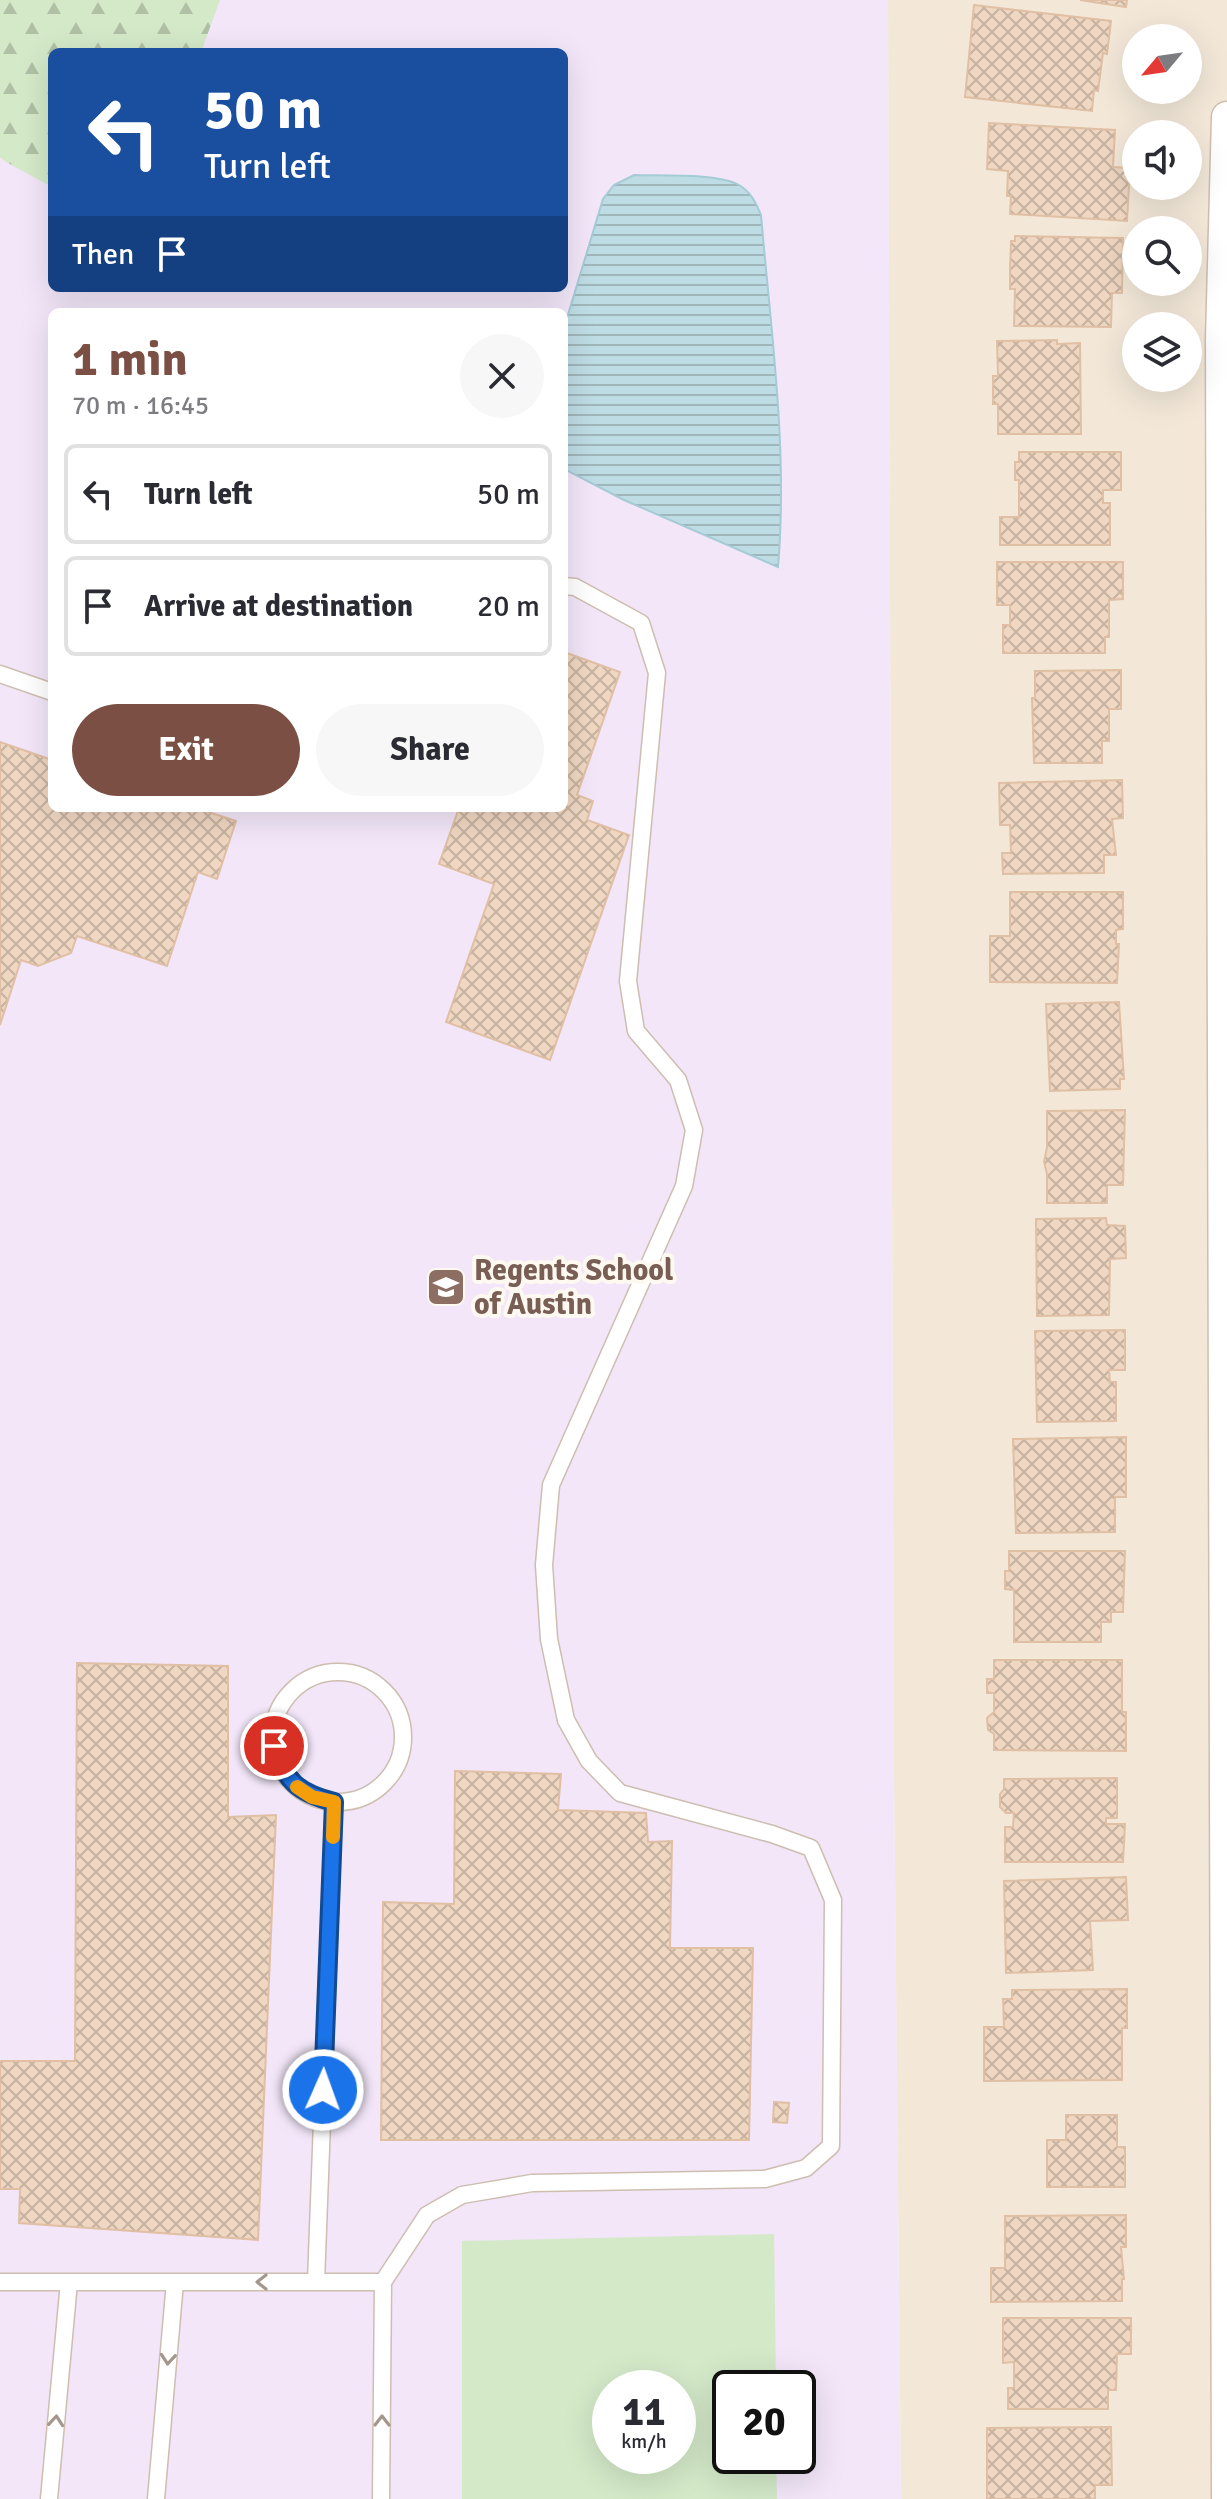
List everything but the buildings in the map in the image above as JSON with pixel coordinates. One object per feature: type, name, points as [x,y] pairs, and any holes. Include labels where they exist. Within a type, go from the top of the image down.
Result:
[{"type":"street","points":[[1227,117],[1224,339],[1227,2499]]},
{"type":"lane","points":[[381,2499],[383,2282],[427,2215],[462,2195],[532,2183],[765,2179],[806,2168],[831,2146],[833,1900],[811,1848],[772,1834],[620,1793],[589,1761],[566,1720],[549,1639],[544,1565],[551,1485],[684,1186],[694,1130],[678,1080],[636,1031],[628,981],[657,673],[641,623],[575,587],[568,586]]},
{"type":"lane","points":[[0,674],[48,691]]},
{"type":"lane","points":[[338,1672],[359,1676],[378,1686],[392,1701],[401,1720],[403,1740],[399,1761],[389,1778],[373,1792],[355,1800],[334,1802],[312,1797],[294,1785],[280,1767],[274,1746],[275,1724],[283,1703],[297,1687],[316,1676],[338,1672]]},
{"type":"lane","points":[[316,2282],[334,1802]]},
{"type":"lane","points":[[0,2282],[383,2282]]},
{"type":"lane","points":[[49,2499],[69,2282]]},
{"type":"lane","points":[[156,2499],[175,2282]]},
{"type":"shaded area","name":"Regents School of Austin","points":[[0,0],[888,0],[894,1767],[901,2499],[0,2499]]},
{"type":"shaded area","points":[[888,0],[1227,0],[1227,2499],[901,2499],[894,1767]]},
{"type":"green space","points":[[0,0],[220,0],[202,48],[48,48],[48,185],[0,157]]},
{"type":"green space","points":[[774,2234],[776,2370],[712,2370],[712,2474],[776,2474],[777,2499],[462,2499],[462,2241]]},
{"type":"water","points":[[634,175],[730,181],[747,191],[761,215],[780,435],[778,567],[624,500],[568,471],[568,315],[603,199],[614,185]]},
{"type":"slow traffic","points":[[297,1787],[312,1797],[334,1802],[333,1837]]},
{"type":"place","name":"Regents School of Austin","points":[[446,1287]]},
{"type":"route","points":[[274,1746],[280,1767],[294,1785],[312,1797],[334,1802],[323,2090]]}]
